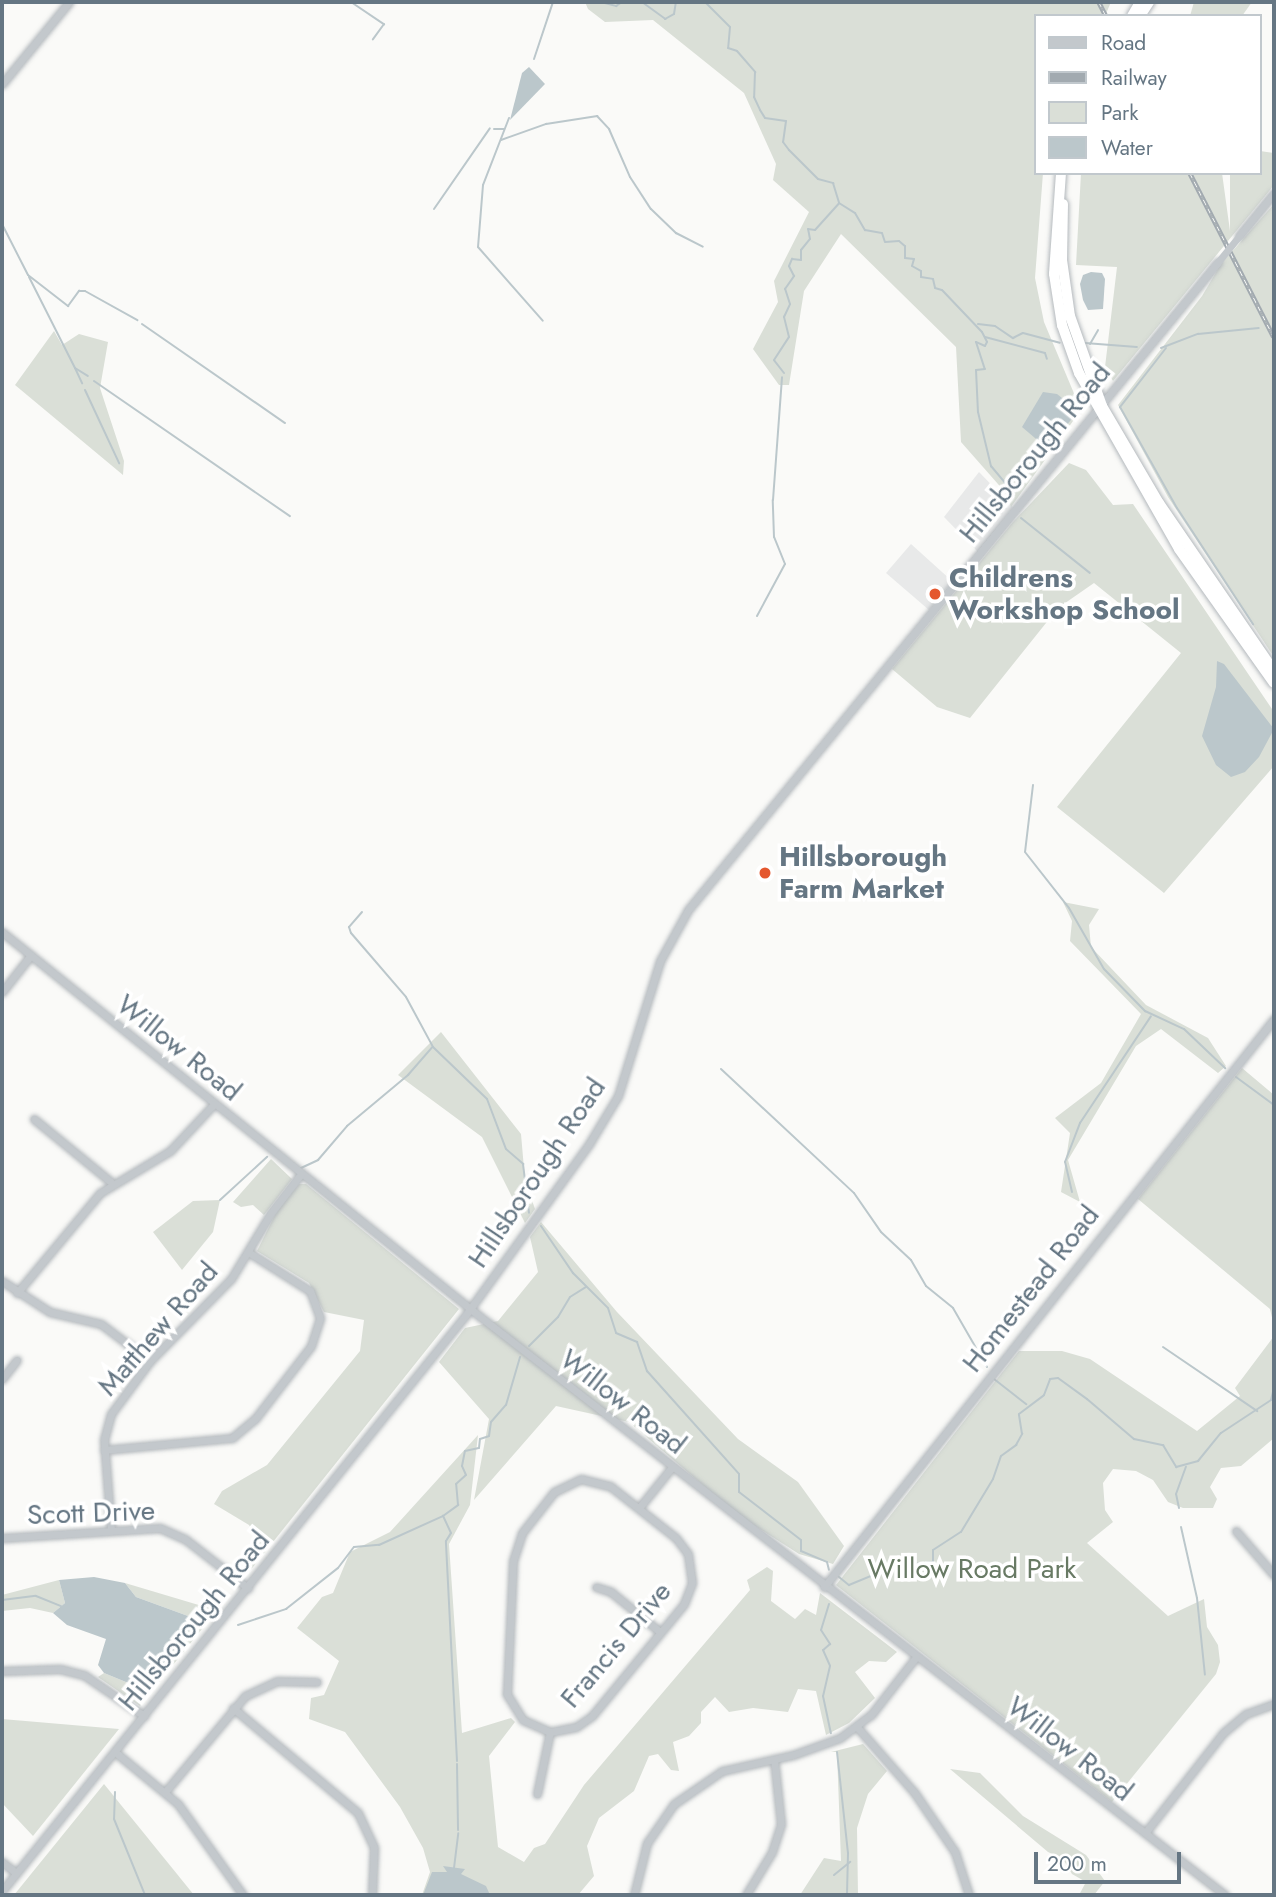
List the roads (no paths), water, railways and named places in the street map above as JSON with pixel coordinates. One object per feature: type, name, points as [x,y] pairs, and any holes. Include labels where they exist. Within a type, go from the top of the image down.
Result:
[{"type":"highway","points":[[1061,175],[1054,246],[1058,308],[1071,352],[1100,410],[1179,549],[1274,683]]},
{"type":"highway","points":[[1068,175],[1061,234],[1064,282],[1072,328],[1100,410],[1159,503],[1274,671]]},
{"type":"street","points":[[2,84],[69,2]]},
{"type":"street","name":"Hillsborough Road","points":[[2,1891],[248,1588],[470,1308],[610,1111],[628,1071],[660,961],[688,910],[1100,410],[1274,193]]},
{"type":"street","name":"Willow Road","points":[[2,932],[301,1174],[824,1587],[1225,1895]]},
{"type":"street","points":[[2,992],[31,955]]},
{"type":"street","name":"Homestead Road","points":[[824,1587],[1274,1019]]},
{"type":"street","points":[[17,1293],[111,1182],[170,1151],[214,1104]]},
{"type":"street","points":[[34,1119],[111,1182]]},
{"type":"street","name":"Matthew Road","points":[[111,1530],[104,1450],[111,1414],[150,1361],[216,1297],[248,1252],[271,1213],[301,1174]]},
{"type":"street","points":[[104,1450],[232,1437],[255,1419],[311,1346],[320,1318],[310,1291],[248,1252]]},
{"type":"street","points":[[2,1281],[50,1312],[101,1324],[150,1361]]},
{"type":"street","points":[[2,1379],[17,1360]]},
{"type":"street","points":[[639,1508],[672,1467]]},
{"type":"street","name":"Francis Drive","points":[[574,1480],[604,1483],[681,1543],[692,1568],[688,1597],[660,1632],[592,1716],[576,1727],[550,1732],[523,1720],[507,1694],[512,1574],[519,1541],[554,1492],[574,1480]]},
{"type":"street","name":"Scott Drive","points":[[2,1538],[153,1527],[173,1532],[248,1588]]},
{"type":"street","points":[[1236,1531],[1274,1575]]},
{"type":"street","points":[[596,1587],[611,1592],[660,1632]]},
{"type":"street","points":[[634,1895],[647,1843],[674,1804],[715,1774],[823,1747],[857,1727],[916,1657]]},
{"type":"street","points":[[2,1671],[60,1669],[84,1675],[144,1716]]},
{"type":"street","points":[[165,1791],[233,1708],[267,1684],[317,1682]]},
{"type":"street","points":[[1145,1833],[1223,1733],[1247,1714],[1274,1704]]},
{"type":"street","points":[[233,1708],[358,1813],[374,1848],[372,1895]]},
{"type":"street","points":[[857,1727],[914,1791],[954,1852],[969,1895]]},
{"type":"street","points":[[537,1794],[550,1732]]},
{"type":"street","points":[[116,1752],[165,1791],[190,1818],[243,1895]]},
{"type":"street","points":[[746,1895],[772,1852],[781,1824],[774,1759]]},
{"type":"street","points":[[2,1862],[16,1873]]},
{"type":"water","points":[[529,67],[545,84],[510,120],[522,73]]},
{"type":"water","points":[[1091,272],[1102,273],[1105,279],[1103,309],[1088,310],[1083,300],[1080,284],[1083,275]]},
{"type":"water","points":[[1043,392],[1057,394],[1071,405],[1074,416],[1051,445],[1042,444],[1022,427]]},
{"type":"water","points":[[1217,661],[1224,664],[1274,729],[1259,757],[1245,772],[1231,777],[1216,765],[1202,736],[1216,687]]},
{"type":"water","points":[[94,1577],[125,1583],[136,1597],[188,1616],[194,1624],[148,1683],[138,1687],[104,1673],[98,1665],[106,1639],[67,1625],[53,1613],[65,1603],[59,1580]]},
{"type":"water","points":[[443,1866],[465,1869],[461,1874],[486,1886],[490,1895],[423,1895],[432,1872],[447,1872]]},
{"type":"waterway","points":[[351,2],[384,24],[373,39]]},
{"type":"waterway","points":[[534,59],[553,2]]},
{"type":"waterway","points":[[601,2],[616,6],[622,2]]},
{"type":"waterway","points":[[642,2],[665,19],[674,14],[676,2]]},
{"type":"waterway","points":[[705,2],[730,27],[728,48],[737,51],[755,72],[754,97],[765,118],[786,121],[783,142],[789,150],[818,179],[833,183],[839,203],[855,213],[865,230],[882,233],[885,242],[899,241],[905,246],[905,258],[914,259],[912,266],[921,271],[921,277],[933,279],[935,288],[942,290],[982,332],[987,342],[985,346],[976,342],[985,369],[976,370],[978,412],[991,466],[1014,493]]},
{"type":"waterway","points":[[501,140],[546,124],[597,116],[609,129],[630,177],[651,209],[676,233],[703,247]]},
{"type":"waterway","points":[[509,118],[483,185],[478,247],[543,321]]},
{"type":"waterway","points":[[434,209],[490,128]]},
{"type":"waterway","points":[[494,129],[504,129]]},
{"type":"waterway","points":[[784,373],[774,360],[789,337],[784,317],[790,304],[785,289],[794,276],[789,266],[792,259],[801,260],[801,250],[810,239],[808,229],[815,230],[839,203]]},
{"type":"waterway","points":[[2,224],[28,275],[68,306],[79,291],[85,291],[137,320]]},
{"type":"waterway","points":[[29,277],[75,368],[88,376]]},
{"type":"waterway","points":[[142,324],[285,423]]},
{"type":"waterway","points":[[978,324],[995,326],[1013,338],[1023,333],[1060,343]]},
{"type":"waterway","points":[[1161,348],[1198,334],[1259,328]]},
{"type":"waterway","points":[[1090,344],[1098,330]]},
{"type":"waterway","points":[[985,337],[1045,353],[1047,359]]},
{"type":"waterway","points":[[1085,343],[1137,347]]},
{"type":"waterway","points":[[1166,348],[1120,407],[1177,508],[1253,624]]},
{"type":"waterway","points":[[75,368],[82,383]]},
{"type":"waterway","points":[[757,616],[785,564],[774,537],[773,500],[782,377]]},
{"type":"waterway","points":[[94,381],[290,516]]},
{"type":"waterway","points":[[85,390],[119,463]]},
{"type":"waterway","points":[[1021,518],[1090,573]]},
{"type":"waterway","points":[[1033,785],[1025,852],[1069,908],[1104,969],[1145,1011],[1184,1029],[1225,1068]]},
{"type":"waterway","points":[[362,912],[349,927],[351,933],[406,997],[433,1047],[487,1099],[506,1149],[523,1164],[529,1213]]},
{"type":"waterway","points":[[1072,1192],[1065,1162],[1080,1123],[1151,1016]]},
{"type":"waterway","points":[[301,1168],[318,1160],[347,1126],[408,1075],[432,1047]]},
{"type":"waterway","points":[[721,1069],[854,1193],[881,1232],[911,1260],[926,1286],[953,1308],[987,1367]]},
{"type":"waterway","points":[[1236,1077],[1274,1105]]},
{"type":"waterway","points":[[220,1200],[267,1157]]},
{"type":"waterway","points":[[541,1226],[573,1273],[608,1308],[616,1333],[637,1342],[647,1371],[739,1474],[739,1492],[801,1540],[801,1551],[827,1562],[829,1570]]},
{"type":"waterway","points":[[529,1346],[558,1317],[570,1297],[586,1287]]},
{"type":"waterway","points":[[1163,1347],[1257,1411]]},
{"type":"waterway","points":[[457,1761],[446,1541],[451,1533],[443,1516],[458,1505],[456,1484],[466,1475],[462,1466],[465,1451],[479,1448],[480,1439],[489,1436],[491,1422],[506,1405],[520,1357]]},
{"type":"waterway","points":[[839,1577],[849,1585],[895,1566],[933,1562],[933,1550],[961,1532],[993,1479],[1001,1456],[1016,1445],[1022,1434],[1019,1414],[1044,1395],[1050,1379],[1058,1378],[1134,1439],[1163,1445],[1176,1467],[1198,1461],[1221,1433],[1271,1400],[1274,1388]]},
{"type":"waterway","points":[[994,1379],[1026,1404]]},
{"type":"waterway","points":[[1179,1508],[1176,1494],[1186,1467]]},
{"type":"waterway","points":[[238,1625],[286,1609],[338,1568],[354,1547],[379,1545],[443,1516]]},
{"type":"waterway","points":[[1181,1527],[1197,1598],[1205,1675]]},
{"type":"waterway","points":[[2,1600],[36,1596],[61,1606]]},
{"type":"waterway","points":[[829,1604],[821,1630],[830,1644],[823,1650],[830,1666],[823,1696],[831,1733]]},
{"type":"waterway","points":[[837,1752],[848,1853],[847,1895]]},
{"type":"waterway","points":[[457,1764],[458,1830]]},
{"type":"waterway","points":[[115,1792],[114,1819],[145,1895]]},
{"type":"waterway","points":[[454,1868],[458,1833]]},
{"type":"waterway","points":[[834,1875],[850,1862]]},
{"type":"railway","points":[[1099,2],[1105,14]]},
{"type":"railway","points":[[1191,175],[1274,337]]},
{"type":"place","name":"Childrens Workshop School","points":[[935,594]]},
{"type":"place","name":"Hillsborough Farm Market","points":[[765,873]]},
{"type":"park label","name":"Willow Road Park","points":[[972,1569]]}]
